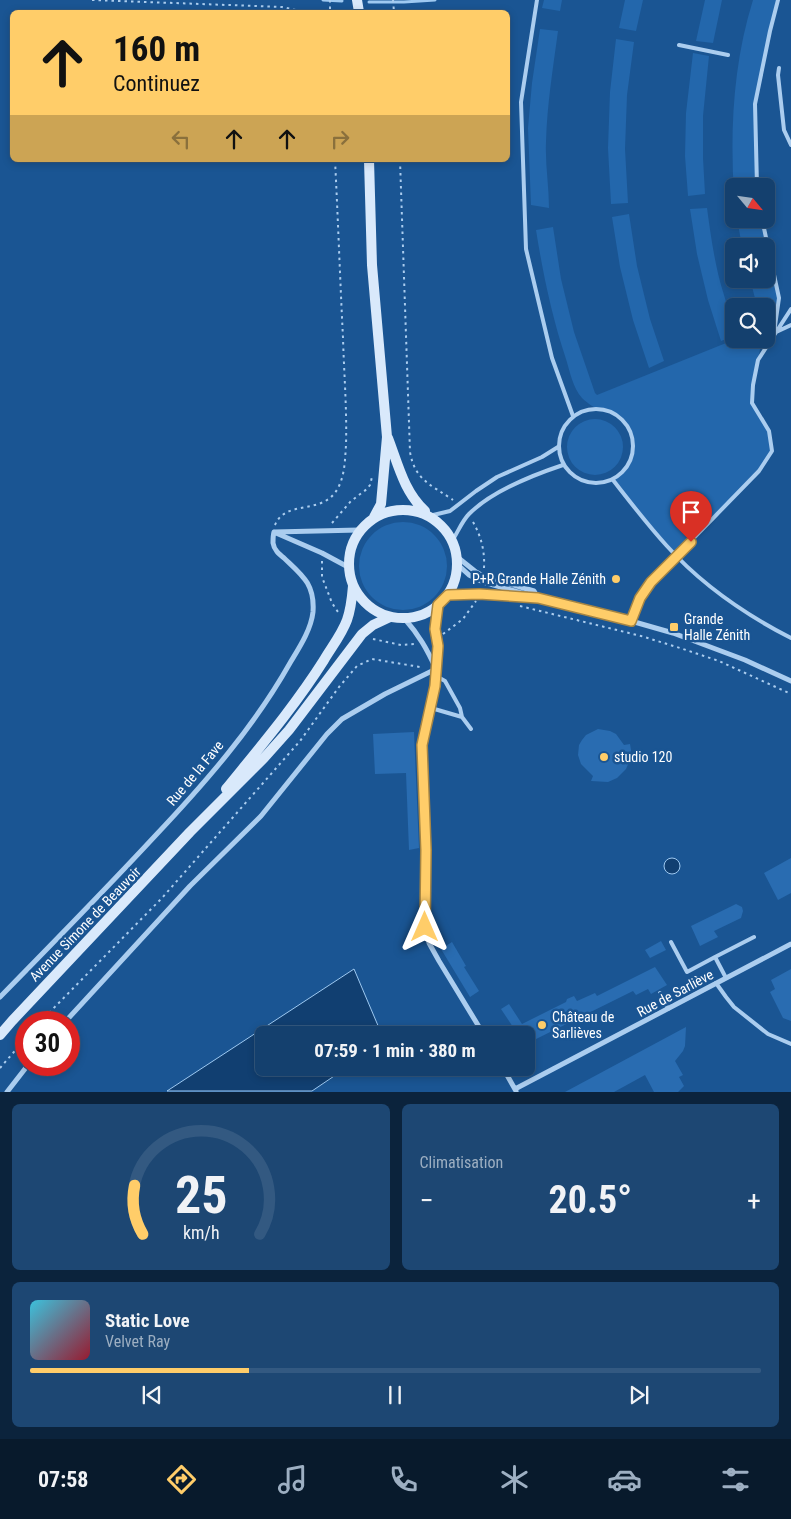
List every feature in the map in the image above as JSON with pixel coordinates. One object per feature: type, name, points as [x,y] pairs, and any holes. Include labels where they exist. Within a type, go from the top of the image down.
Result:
[{"type":"main road","points":[[370,162],[372,265],[387,438],[381,504],[374,517]]},
{"type":"main road","points":[[387,438],[406,488],[415,502],[429,516],[443,526],[452,540],[457,560],[455,578],[448,595],[438,605],[422,615],[404,618],[386,616],[370,608],[360,598],[353,586],[348,567],[351,548],[359,530],[374,517],[387,511],[401,509],[416,510],[429,516]]},
{"type":"main road","points":[[190,832],[304,691],[346,622],[352,604],[353,586]]},
{"type":"main road","points":[[190,832],[264,758],[289,730],[362,634],[386,616]]},
{"type":"main road","points":[[264,758],[266,749],[357,631],[386,616]]},
{"type":"main road","name":"Avenue Simone de Beauvoir","points":[[0,1035],[190,832]]},
{"type":"street","points":[[274,532],[359,530]]},
{"type":"street","points":[[274,532],[322,553],[348,567]]},
{"type":"street","name":"Rue de la Fave","points":[[0,997],[186,803],[221,763],[277,688],[307,633],[313,614],[313,602],[311,589],[303,575],[277,552],[273,543],[274,532]]},
{"type":"street","points":[[457,560],[483,576],[534,591],[538,598]]},
{"type":"street","points":[[457,560],[469,575],[482,582],[673,633],[737,656],[791,681]]},
{"type":"street","points":[[448,595],[479,594],[538,598]]},
{"type":"street","points":[[438,605],[435,629],[438,655],[436,676],[422,745],[426,850],[425,927],[429,943],[439,962],[478,1026]]},
{"type":"street","points":[[404,618],[424,643],[436,669]]},
{"type":"street","points":[[75,1011],[190,886],[261,816],[327,734],[342,719],[384,694],[436,669]]},
{"type":"street","name":"Rue de Sarliève","points":[[508,1076],[516,1090],[791,944]]},
{"type":"street","points":[[7,1092],[19,1076]]},
{"type":"lane","points":[[537,0],[521,102],[526,250],[552,358],[573,416]]},
{"type":"lane","points":[[757,178],[755,104],[778,0]]},
{"type":"lane","points":[[679,45],[728,55]]},
{"type":"lane","points":[[779,68],[778,75],[784,130],[791,144]]},
{"type":"lane","points":[[764,228],[779,298],[775,326]]},
{"type":"lane","points":[[775,332],[791,308]]},
{"type":"lane","points":[[775,333],[791,325]]},
{"type":"lane","points":[[631,621],[640,598],[651,582],[759,471],[772,451],[769,431],[752,403],[758,360],[765,348]]},
{"type":"lane","points":[[596,409],[609,411],[620,417],[628,426],[633,450],[630,462],[623,473],[613,480],[602,484],[580,481],[570,474],[563,466],[558,446],[562,430],[573,416],[584,411],[596,409]]},
{"type":"lane","points":[[429,516],[450,511],[497,477],[542,457],[558,446]]},
{"type":"lane","points":[[452,540],[468,514],[486,501],[533,475],[563,466]]},
{"type":"lane","points":[[613,480],[677,556],[702,578],[755,618],[791,638]]},
{"type":"lane","points":[[436,676],[445,681],[452,691],[462,717],[472,729]]},
{"type":"lane","points":[[431,708],[462,717]]},
{"type":"lane","points":[[671,942],[687,972],[754,937]]},
{"type":"lane","points":[[715,957],[726,978]]},
{"type":"lane","points":[[716,983],[734,1007],[768,1034],[791,1044]]},
{"type":"lane","points":[[660,993],[668,1009]]},
{"type":"path","points":[[92,0],[282,7],[296,10]]},
{"type":"path","points":[[274,532],[276,523],[284,512],[320,504],[331,498],[339,488],[344,475],[347,422],[335,162]]},
{"type":"path","points":[[400,162],[412,464],[418,474],[434,488],[460,505]]},
{"type":"path","points":[[326,532],[339,513],[370,485],[373,476]]},
{"type":"path","points":[[468,514],[480,534],[484,556],[483,576]]},
{"type":"path","points":[[322,553],[322,577],[332,603],[346,622]]},
{"type":"path","points":[[437,638],[463,619],[476,604],[479,594]]},
{"type":"path","points":[[476,604],[482,602]]},
{"type":"path","points":[[513,605],[568,617],[680,648],[719,661],[791,694]]},
{"type":"path","points":[[362,634],[378,641],[401,645],[424,643]]},
{"type":"path","points":[[51,1011],[162,898],[300,741],[339,686],[357,666],[372,660],[436,669]]},
{"type":"path","points":[[0,1068],[15,1051]]},
{"type":"shaded area","points":[[544,0],[562,0],[560,11],[542,8]]},
{"type":"shaded area","points":[[625,0],[643,0],[636,31],[619,28]]},
{"type":"shaded area","points":[[705,0],[722,0],[713,43],[696,41]]},
{"type":"shaded area","points":[[753,0],[778,0],[755,104],[757,178],[733,178],[732,147],[734,97],[746,24]]},
{"type":"shaded area","points":[[540,29],[558,31],[550,86],[547,128],[546,158],[549,208],[531,205],[528,128]]},
{"type":"shaded area","points":[[616,39],[634,42],[627,95],[625,149],[628,203],[611,204],[608,148],[610,92]]},
{"type":"shaded area","points":[[693,53],[709,56],[703,116],[705,194],[688,196],[685,156],[686,113]]},
{"type":"shaded area","points":[[707,208],[716,263],[725,298],[725,339],[721,341],[708,300],[697,254],[690,209]]},
{"type":"shaded area","points":[[629,214],[637,266],[650,319],[664,361],[649,368],[633,320],[620,267],[612,217]]},
{"type":"shaded area","points":[[553,227],[561,279],[574,332],[597,395],[725,343],[725,348],[760,348],[753,385],[752,403],[769,431],[772,451],[759,471],[677,556],[613,480],[626,467],[631,457],[633,445],[631,434],[627,425],[617,415],[597,409],[585,401],[576,390],[552,311],[536,230]]},
{"type":"shaded area","points":[[739,228],[764,228],[766,238],[741,238]]},
{"type":"shaded area","points":[[775,279],[779,298],[775,307],[775,298],[755,298],[752,288],[775,288]]},
{"type":"shaded area","points":[[589,419],[601,419],[611,423],[619,431],[623,447],[619,463],[611,471],[601,475],[589,475],[579,471],[571,463],[567,453],[567,441],[571,431],[579,423]]},
{"type":"shaded area","points":[[403,522],[420,526],[434,535],[443,549],[447,566],[443,583],[434,597],[420,606],[403,610],[386,606],[372,597],[363,583],[359,566],[363,549],[372,535],[386,526]]},
{"type":"shaded area","points":[[669,858],[675,858],[680,863],[678,872],[669,874],[664,869],[664,863]]},
{"type":"shaded area","points":[[354,969],[378,1026],[267,1026]]},
{"type":"shaded area","points":[[255,1034],[255,1076],[334,1076],[312,1091],[167,1091]]},
{"type":"building","name":"studio 120","points":[[598,729],[616,734],[624,745],[630,744],[630,760],[626,769],[617,778],[608,782],[591,781],[593,776],[581,764],[578,755],[579,745],[582,740],[586,735]]},
{"type":"building","points":[[414,732],[419,848],[409,850],[406,773],[375,774],[373,734]]},
{"type":"building","points":[[791,858],[791,893],[778,900],[764,873]]},
{"type":"building","points":[[736,904],[742,907],[741,918],[714,931],[718,937],[700,946],[691,926]]},
{"type":"building","points":[[661,941],[666,950],[650,958],[645,950]]},
{"type":"building","points":[[452,942],[466,966],[464,967],[479,991],[470,997],[441,949]]},
{"type":"building","points":[[655,967],[667,985],[651,994],[648,989],[636,995],[633,991],[535,1040],[535,1026],[512,1026],[501,1009],[509,1004],[522,1024],[574,996],[577,1001],[595,993],[597,996]]},
{"type":"building","points":[[791,969],[791,1021],[783,1018],[770,992],[775,989],[771,980]]},
{"type":"building","points":[[686,1027],[685,1046],[675,1061],[683,1075],[679,1077],[684,1086],[678,1092],[654,1092],[645,1075],[614,1092],[565,1092]]},
{"type":"waterway","points":[[323,0],[342,1]]},
{"type":"waterway","points":[[369,2],[435,0]]},
{"type":"place","name":"P+R Grande Halle Zénith","points":[[616,579]]},
{"type":"place","name":"Grande Halle Zénith","points":[[674,627]]},
{"type":"place","name":"studio 120","points":[[604,757]]},
{"type":"place","name":"Château de Sarlièves","points":[[542,1025]]},
{"type":"route","points":[[425,927],[426,850],[422,745],[435,686],[438,655],[435,629],[438,605],[448,595],[479,594],[538,598],[631,621],[640,598],[651,582],[691,542]]}]
